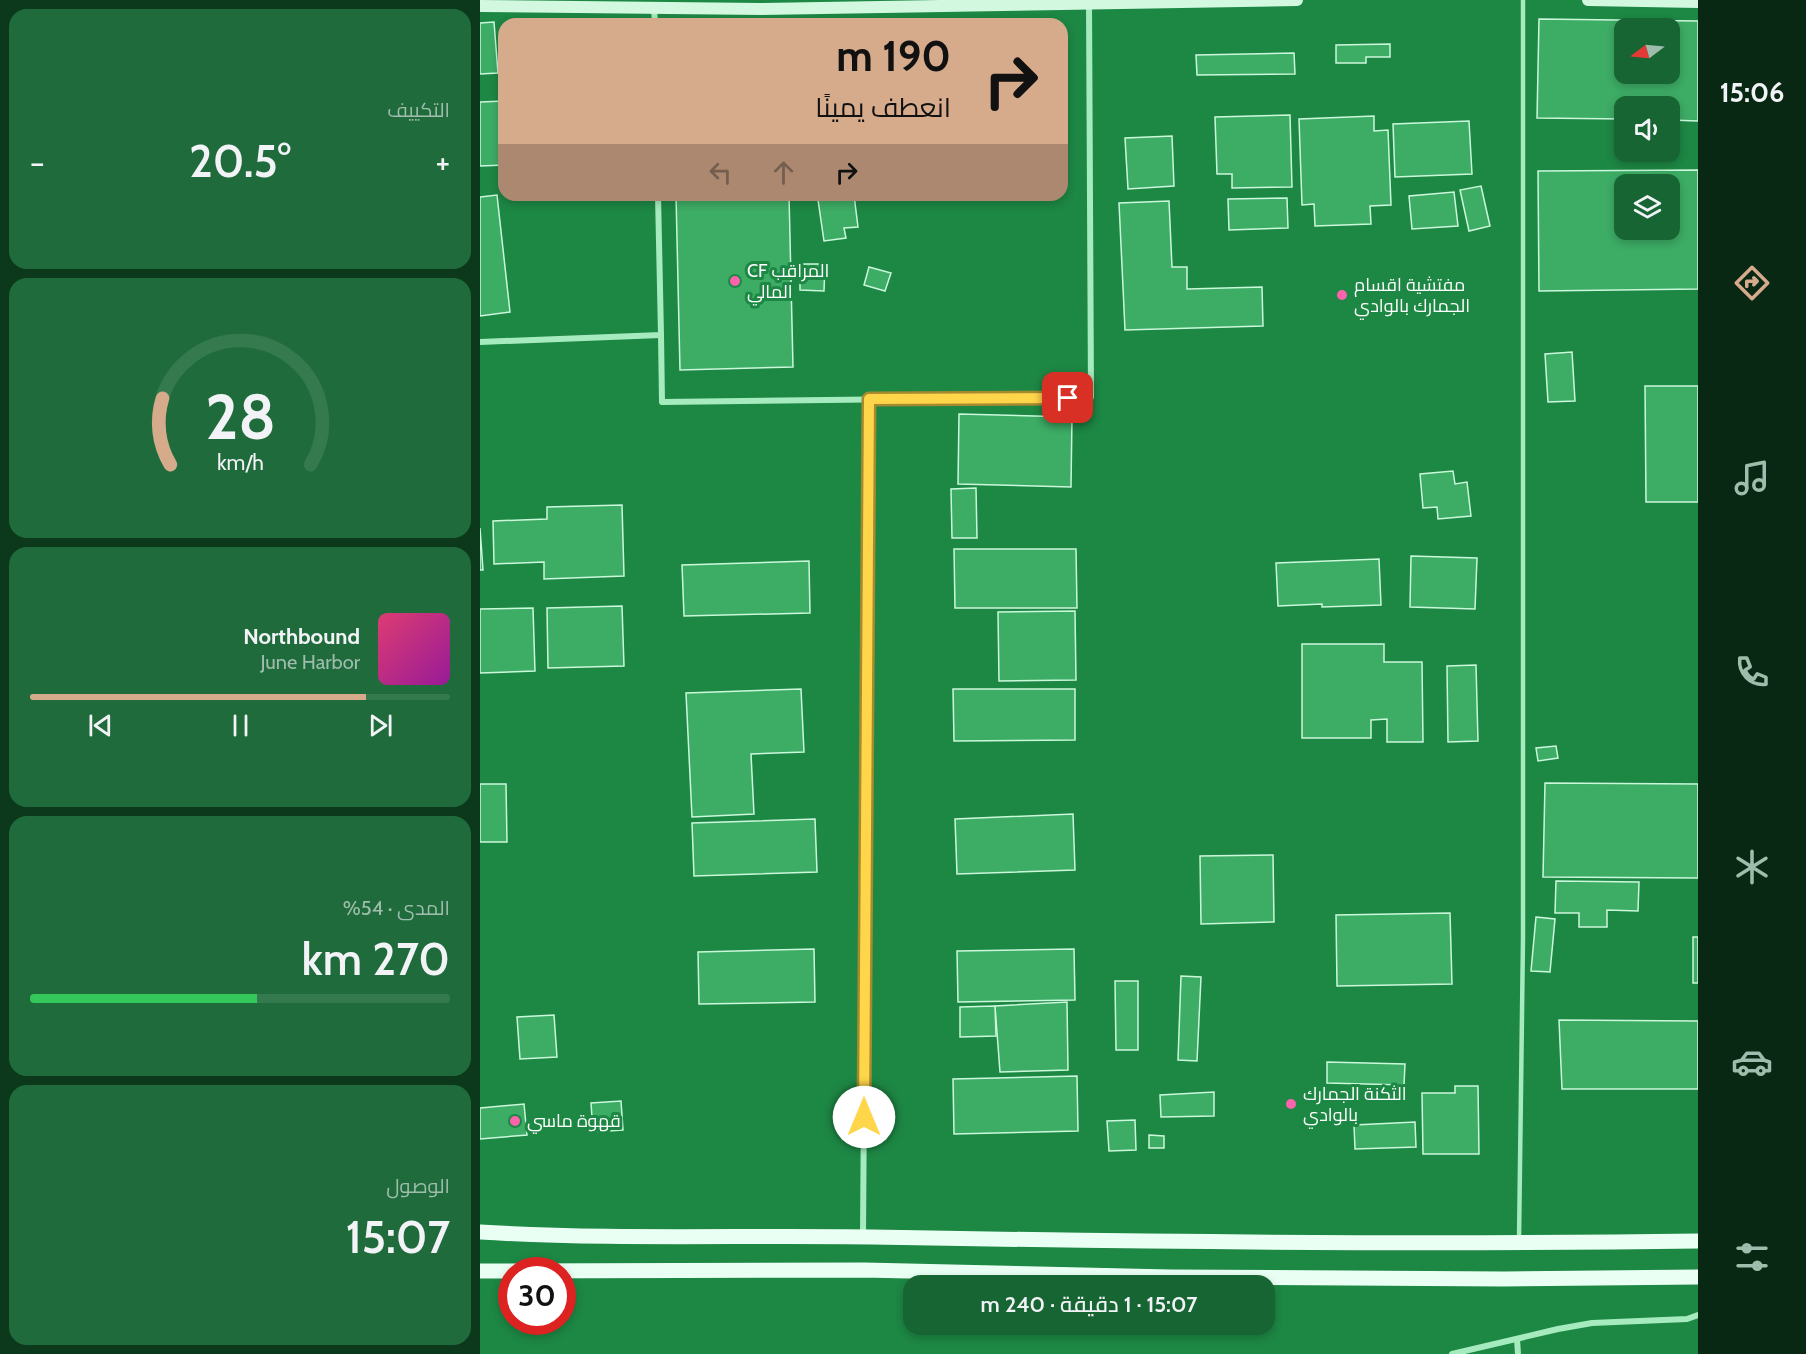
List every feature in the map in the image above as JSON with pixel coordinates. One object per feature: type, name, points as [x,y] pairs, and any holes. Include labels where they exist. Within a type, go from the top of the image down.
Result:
[{"type":"main road","points":[[480,1232],[708,1238],[863,1237],[1169,1242],[1318,1241],[1518,1244],[1698,1241]]},
{"type":"main road","points":[[480,1271],[796,1269],[1171,1277],[1504,1279],[1698,1277]]},
{"type":"street","points":[[480,6],[654,8],[761,4],[1297,0]]},
{"type":"street","points":[[1588,0],[1698,2]]},
{"type":"street","points":[[658,201],[662,402],[1090,397],[1089,2]]},
{"type":"street","points":[[654,8],[655,18]]},
{"type":"street","points":[[480,342],[661,335]]},
{"type":"street","points":[[863,1237],[869,399]]},
{"type":"street","points":[[1452,1354],[1592,1323],[1687,1319],[1698,1315]]},
{"type":"street","points":[[1517,1339],[1518,1354]]},
{"type":"lane","points":[[1518,1244],[1523,938],[1523,0]]},
{"type":"building","points":[[1539,19],[1614,20],[1614,84],[1680,84],[1680,21],[1698,21],[1698,121],[1680,120],[1680,96],[1614,96],[1614,119],[1537,118]]},
{"type":"building","points":[[494,22],[498,73],[480,74],[480,23]]},
{"type":"building","points":[[1390,44],[1390,57],[1366,57],[1366,63],[1336,63],[1336,45]]},
{"type":"building","points":[[1294,53],[1295,74],[1197,75],[1196,55]]},
{"type":"building","points":[[498,101],[498,165],[480,166],[480,102]]},
{"type":"building","points":[[1290,115],[1292,187],[1232,188],[1232,174],[1217,174],[1215,117]]},
{"type":"building","points":[[1374,116],[1374,131],[1388,130],[1391,205],[1370,206],[1371,224],[1315,226],[1314,204],[1302,205],[1299,119]]},
{"type":"building","points":[[1469,121],[1472,174],[1395,177],[1393,124]]},
{"type":"building","points":[[1172,136],[1174,186],[1128,189],[1125,138]]},
{"type":"building","points":[[1698,170],[1698,289],[1539,291],[1538,171]]},
{"type":"building","points":[[1481,186],[1490,226],[1469,231],[1460,190]]},
{"type":"building","points":[[1454,192],[1458,226],[1412,229],[1409,196]]},
{"type":"building","points":[[497,195],[510,312],[480,316],[480,197]]},
{"type":"building","points":[[1287,198],[1288,228],[1229,230],[1228,199]]},
{"type":"building","name":"CF المراقب المالي","points":[[676,201],[789,201],[793,367],[680,370]]},
{"type":"building","points":[[818,201],[855,201],[858,227],[844,228],[846,238],[824,241]]},
{"type":"building","points":[[1169,201],[1172,267],[1187,267],[1187,289],[1262,287],[1263,326],[1125,330],[1119,203]]},
{"type":"building","points":[[800,264],[825,264],[824,291],[800,290]]},
{"type":"building","points":[[869,267],[891,273],[885,291],[864,285]]},
{"type":"building","points":[[1572,352],[1575,401],[1548,402],[1545,354]]},
{"type":"building","points":[[1645,386],[1698,386],[1698,502],[1646,502]]},
{"type":"building","points":[[959,414],[1072,417],[1071,487],[958,484]]},
{"type":"building","points":[[1453,471],[1455,484],[1467,482],[1471,516],[1438,519],[1437,507],[1423,508],[1420,474]]},
{"type":"building","points":[[976,488],[977,538],[952,538],[951,489]]},
{"type":"building","points":[[622,505],[624,576],[544,579],[544,562],[494,564],[493,521],[547,519],[547,507]]},
{"type":"building","points":[[480,528],[483,570],[480,570]]},
{"type":"building","points":[[954,549],[1076,549],[1077,608],[955,608]]},
{"type":"building","points":[[1411,556],[1477,558],[1475,609],[1410,607]]},
{"type":"building","points":[[1379,559],[1381,605],[1278,606],[1276,563]]},
{"type":"building","points":[[809,561],[810,613],[684,616],[682,565]]},
{"type":"building","points":[[622,606],[624,666],[548,668],[547,608]]},
{"type":"building","points":[[533,608],[535,671],[480,673],[480,609]]},
{"type":"building","points":[[1075,611],[1076,680],[999,681],[998,612]]},
{"type":"building","points":[[1302,644],[1384,644],[1384,662],[1422,662],[1423,742],[1387,742],[1387,719],[1371,720],[1371,738],[1302,738]]},
{"type":"building","points":[[1476,665],[1478,741],[1448,742],[1447,666]]},
{"type":"building","points":[[801,689],[804,752],[751,754],[754,814],[692,817],[686,693]]},
{"type":"building","points":[[953,689],[1075,689],[1075,740],[954,741]]},
{"type":"building","points":[[1556,746],[1558,758],[1538,761],[1536,748]]},
{"type":"building","points":[[1545,783],[1698,784],[1698,878],[1543,877]]},
{"type":"building","points":[[480,784],[506,784],[507,842],[480,842]]},
{"type":"building","points":[[1073,814],[1075,870],[957,874],[955,819]]},
{"type":"building","points":[[815,819],[817,872],[694,876],[692,823]]},
{"type":"building","points":[[1273,855],[1274,922],[1201,924],[1200,856]]},
{"type":"building","points":[[1556,881],[1639,882],[1638,911],[1607,910],[1607,927],[1579,927],[1579,913],[1555,913]]},
{"type":"building","points":[[1450,913],[1452,984],[1337,986],[1336,915]]},
{"type":"building","points":[[1536,917],[1555,919],[1550,972],[1531,971]]},
{"type":"building","points":[[1693,937],[1698,937],[1698,983],[1693,983]]},
{"type":"building","points":[[814,949],[815,1002],[699,1004],[698,952]]},
{"type":"building","points":[[1074,949],[1075,1000],[958,1002],[957,951]]},
{"type":"building","points":[[1181,976],[1201,977],[1197,1061],[1178,1060]]},
{"type":"building","points":[[1115,981],[1138,981],[1138,1050],[1116,1050]]},
{"type":"building","points":[[1067,1002],[1068,1070],[1000,1072],[995,1006]]},
{"type":"building","points":[[995,1006],[996,1036],[960,1037],[960,1007]]},
{"type":"building","points":[[554,1015],[557,1057],[520,1059],[517,1017]]},
{"type":"building","points":[[1559,1020],[1698,1021],[1698,1089],[1562,1089]]},
{"type":"building","points":[[1327,1062],[1405,1064],[1404,1085],[1327,1083]]},
{"type":"building","points":[[1077,1076],[1078,1131],[954,1134],[953,1079]]},
{"type":"building","points":[[1455,1086],[1478,1086],[1479,1154],[1423,1154],[1422,1093],[1455,1093]]},
{"type":"building","points":[[1214,1092],[1214,1116],[1161,1117],[1160,1095]]},
{"type":"building","points":[[621,1101],[623,1130],[593,1132],[591,1103]]},
{"type":"building","points":[[524,1104],[527,1135],[480,1139],[480,1108]]},
{"type":"building","points":[[1135,1120],[1136,1150],[1109,1151],[1107,1121]]},
{"type":"building","points":[[1415,1122],[1416,1147],[1355,1149],[1354,1125]]},
{"type":"building","points":[[1149,1135],[1164,1136],[1164,1148],[1149,1148]]},
{"type":"place","name":"CF المراقب المالي","points":[[735,281]]},
{"type":"place","name":"مفتشية اقسام الجمارك بالوادي","points":[[1342,295]]},
{"type":"place","name":"الثكنة الجمارك بالوادي","points":[[1291,1104]]},
{"type":"place","name":"قهوة ماسي","points":[[515,1121]]},
{"type":"route","points":[[864,1117],[869,399],[1068,398]]}]
